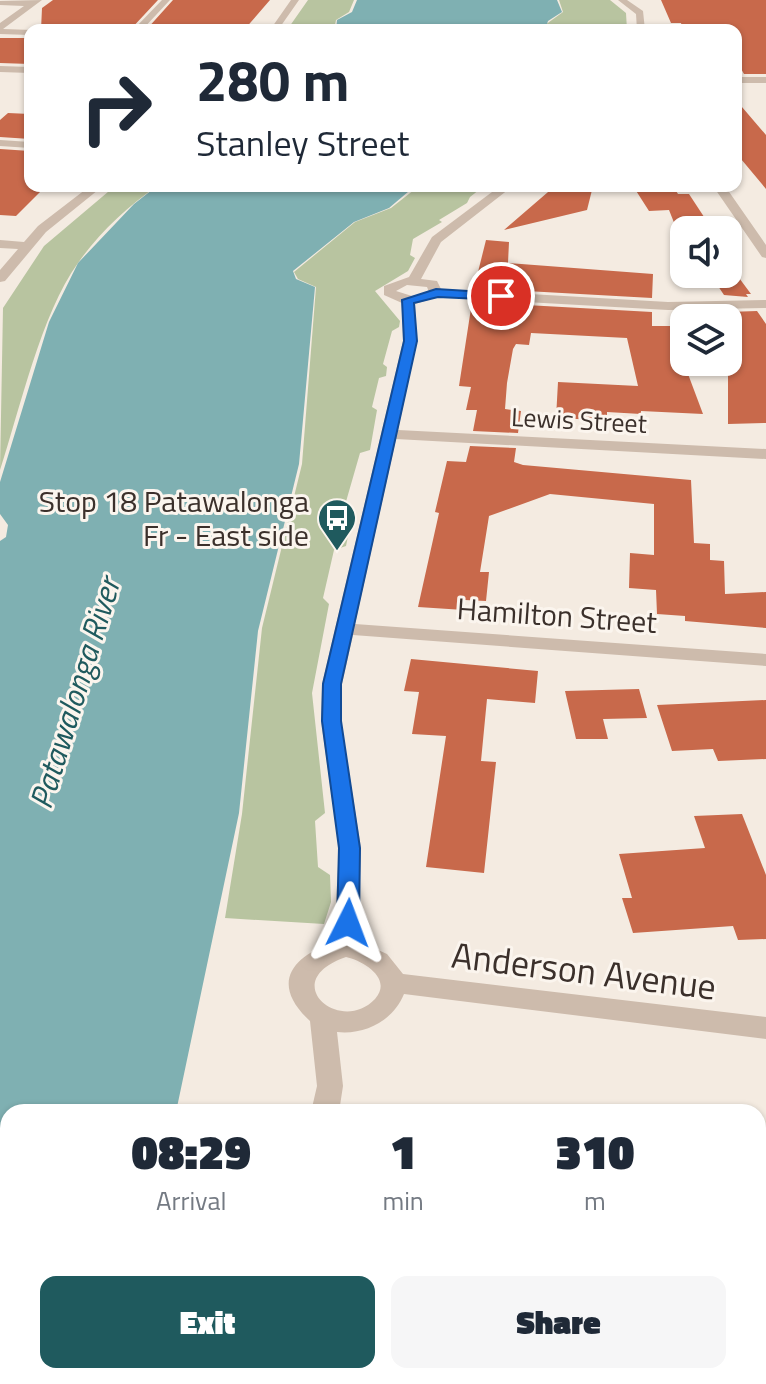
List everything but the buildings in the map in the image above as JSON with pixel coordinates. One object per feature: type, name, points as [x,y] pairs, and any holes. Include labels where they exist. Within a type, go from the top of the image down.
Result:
[{"type":"street","points":[[143,24],[166,0]]},
{"type":"street","points":[[278,24],[295,0]]},
{"type":"street","points":[[622,0],[640,13],[641,24]]},
{"type":"street","points":[[0,3],[35,2]]},
{"type":"street","points":[[0,29],[35,2]]},
{"type":"street","points":[[0,29],[24,31]]},
{"type":"street","points":[[0,69],[24,70]]},
{"type":"street","points":[[742,80],[766,80]]},
{"type":"street","points":[[0,143],[24,145]]},
{"type":"street","points":[[0,278],[25,246],[90,192]]},
{"type":"street","points":[[414,280],[436,240],[499,192]]},
{"type":"street","points":[[723,192],[766,254]]},
{"type":"street","points":[[0,244],[25,246]]},
{"type":"street","points":[[436,293],[432,284],[414,280],[394,284],[389,289],[391,295],[408,300],[423,300],[436,293],[668,306],[766,304]]},
{"type":"street","points":[[346,948],[350,848],[331,721],[332,684],[410,341],[408,300]]},
{"type":"street","name":"Lewis Street","points":[[390,434],[766,454]]},
{"type":"street","name":"Hamilton Street","points":[[343,629],[766,660]]},
{"type":"street","points":[[346,948],[374,955],[386,964],[393,983],[389,999],[367,1018],[340,1022],[322,1017],[301,997],[299,984],[304,969],[314,959],[346,948]]},
{"type":"street","name":"Anderson Avenue","points":[[393,983],[766,1028]]},
{"type":"street","points":[[322,1017],[330,1086],[327,1104]]},
{"type":"green space","points":[[308,0],[354,0],[349,12],[336,20],[335,24],[291,24]]},
{"type":"green space","points":[[559,0],[610,0],[626,13],[627,24],[546,24],[563,12]]},
{"type":"green space","points":[[108,192],[150,192],[104,231],[65,284],[42,335],[0,470],[3,308],[44,246]]},
{"type":"green space","points":[[411,192],[476,192],[467,203],[439,220],[442,222],[413,239],[410,255],[415,258],[408,271],[375,291],[400,321],[399,327],[392,331],[383,364],[387,367],[386,376],[379,378],[372,407],[377,410],[370,450],[360,453],[339,526],[349,531],[346,546],[334,550],[323,598],[329,604],[312,693],[325,813],[315,821],[318,867],[330,875],[331,902],[324,924],[225,918],[242,814],[262,628],[302,464],[316,287],[298,279],[294,272],[355,222],[391,208]]},
{"type":"water","points":[[357,0],[557,0],[562,12],[547,24],[337,24],[337,20],[352,12]]},
{"type":"water","name":"Patawalonga River","points":[[149,192],[408,192],[389,208],[354,222],[293,271],[296,279],[315,287],[299,464],[258,631],[239,813],[178,1104],[0,1104],[0,541],[6,537],[8,525],[0,514],[0,482],[49,322],[78,263]]},
{"type":"place","name":"Stop 18 Patawalonga Fr - East side","points":[[337,552]]},
{"type":"route","points":[[348,923],[350,848],[331,721],[332,684],[410,341],[408,300],[423,300],[436,293],[501,296]]}]
